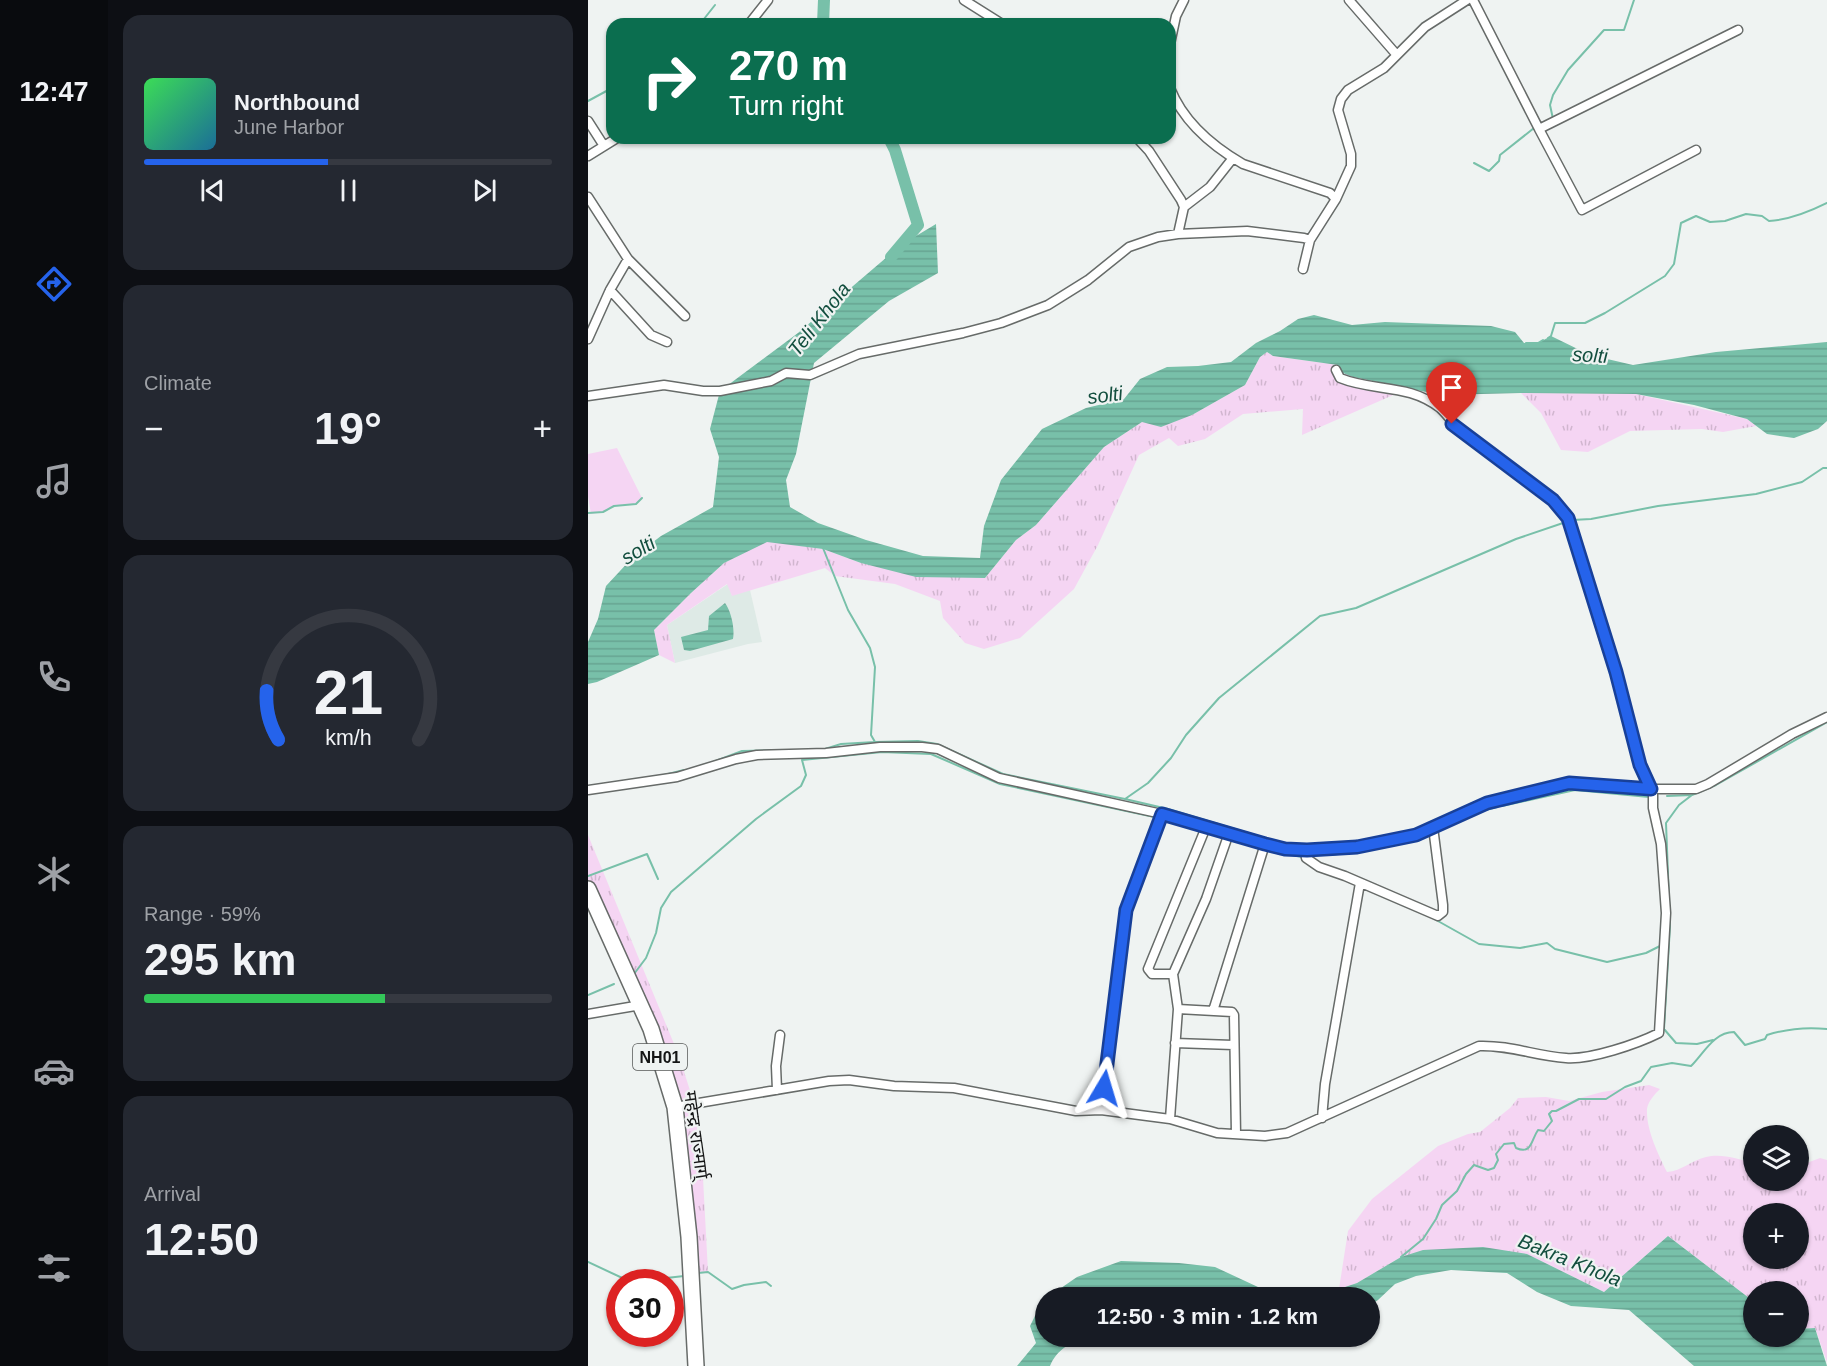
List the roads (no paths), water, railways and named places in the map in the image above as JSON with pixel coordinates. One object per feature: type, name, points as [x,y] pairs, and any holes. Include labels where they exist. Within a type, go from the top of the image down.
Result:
[{"type":"highway","name":"महेन्द्र राज्मार्ग्","points":[[588,889],[651,1029],[675,1107],[688,1237],[696,1366]]},
{"type":"street","points":[[754,18],[768,0]]},
{"type":"street","points":[[964,0],[992,18]]},
{"type":"street","points":[[1176,18],[1184,0]]},
{"type":"street","points":[[1348,0],[1396,54]]},
{"type":"street","points":[[1303,269],[1310,240],[1335,199],[1351,166],[1338,104],[1348,90],[1384,68],[1425,27],[1467,0]]},
{"type":"street","points":[[1473,0],[1582,210],[1696,150]]},
{"type":"street","points":[[1539,129],[1738,30]]},
{"type":"street","points":[[1176,107],[1210,142],[1243,164],[1330,193],[1335,199]]},
{"type":"street","points":[[588,121],[604,146]]},
{"type":"street","points":[[588,156],[607,144]]},
{"type":"street","points":[[1143,144],[1184,207]]},
{"type":"street","points":[[1178,234],[1184,207],[1210,187],[1233,158]]},
{"type":"street","points":[[588,197],[628,259],[686,316]]},
{"type":"street","points":[[588,396],[670,385],[708,392],[720,391],[771,381],[786,373],[810,375],[859,354],[1001,323],[1048,305],[1088,280],[1129,247],[1158,237],[1247,231],[1310,240]]},
{"type":"street","points":[[588,339],[610,290],[628,259]]},
{"type":"street","points":[[610,290],[651,335],[668,342]]},
{"type":"street","points":[[675,1107],[829,1081],[849,1080],[894,1086],[954,1088],[1076,1111],[1101,1110],[1170,1119],[1217,1133],[1276,1136],[1322,1118],[1479,1046],[1500,1045],[1557,1057],[1580,1058],[1644,1041],[1659,1033],[1666,913],[1661,844],[1651,789],[1640,765],[1616,672],[1571,529],[1562,508],[1462,433],[1441,409],[1408,391],[1350,382],[1340,378],[1336,370]]},
{"type":"street","points":[[588,790],[677,777],[757,755],[826,753],[880,747],[922,747],[938,749],[999,778],[1162,814],[1285,849],[1357,847],[1416,835],[1475,807],[1499,799],[1569,783],[1651,789],[1696,789],[1792,734],[1827,717]]},
{"type":"street","points":[[1101,1110],[1126,910],[1162,814]]},
{"type":"street","points":[[1173,974],[1152,974],[1148,969],[1206,826]]},
{"type":"street","points":[[1305,850],[1306,858],[1319,867],[1438,916],[1442,914],[1443,905],[1433,827]]},
{"type":"street","points":[[1170,1119],[1178,1009],[1173,974],[1206,899],[1229,833]]},
{"type":"street","points":[[1213,1011],[1265,844]]},
{"type":"street","points":[[1322,1118],[1325,1084],[1360,883]]},
{"type":"street","points":[[588,1014],[641,1005]]},
{"type":"street","points":[[1178,1009],[1232,1012],[1234,1014],[1236,1134]]},
{"type":"street","points":[[777,1090],[776,1066],[780,1035]]},
{"type":"street","points":[[1175,1043],[1233,1045]]},
{"type":"water","name":"solti","points":[[936,224],[938,273],[889,301],[814,363],[796,454],[786,480],[790,507],[818,523],[866,540],[923,556],[980,558],[984,526],[1001,480],[1042,429],[1086,408],[1124,399],[1140,379],[1167,367],[1231,362],[1256,343],[1298,319],[1314,315],[1352,325],[1385,322],[1491,326],[1515,332],[1524,343],[1538,343],[1551,336],[1590,355],[1633,365],[1716,352],[1827,342],[1827,421],[1818,429],[1794,438],[1767,434],[1747,419],[1694,405],[1636,394],[1441,395],[1353,377],[1343,373],[1338,365],[1273,356],[1267,352],[1260,357],[1245,385],[1192,415],[1161,427],[1142,422],[1104,447],[1036,525],[1016,540],[985,578],[916,577],[861,563],[823,549],[767,542],[724,563],[654,630],[659,655],[588,684],[588,642],[598,619],[606,586],[633,557],[661,536],[713,507],[719,457],[710,429],[720,391],[798,333],[901,245]]},
{"type":"water","points":[[725,603],[732,620],[733,639],[690,651],[684,650],[681,637],[708,630],[709,616]]},
{"type":"water","points":[[1668,1236],[1743,1293],[1743,1347],[1809,1347],[1809,1328],[1815,1328],[1827,1366],[1694,1366],[1629,1310],[1571,1306],[1537,1292],[1507,1273],[1451,1270],[1416,1276],[1395,1284],[1380,1298],[1380,1287],[1345,1287],[1357,1283],[1401,1257],[1423,1250],[1483,1247],[1527,1254],[1604,1292]]},
{"type":"water","points":[[1121,1261],[1215,1267],[1258,1287],[1062,1287],[1077,1277]]},
{"type":"water","points":[[1035,1316],[1035,1340],[1030,1326]]},
{"type":"water","points":[[1035,1344],[1035,1347],[1065,1347],[1050,1366],[1017,1366]]},
{"type":"waterway","name":"Teli Khola","points":[[823,18],[824,0]]},
{"type":"waterway","points":[[1553,119],[1550,105],[1553,95],[1568,70],[1604,30],[1624,30],[1634,0]]},
{"type":"waterway","points":[[705,18],[715,5]]},
{"type":"waterway","points":[[588,101],[606,91]]},
{"type":"waterway","points":[[1474,163],[1489,171],[1499,161],[1500,155],[1534,128]]},
{"type":"waterway","name":"Teli Khola","points":[[891,257],[918,225],[892,144]]},
{"type":"waterway","points":[[1548,338],[1551,336],[1555,323],[1585,323],[1665,276],[1674,264],[1681,223],[1696,216],[1710,222],[1725,221],[1746,214],[1762,216],[1769,221],[1784,219],[1827,203]]},
{"type":"waterway","points":[[1526,343],[1538,343],[1543,340]]},
{"type":"waterway","points":[[1572,520],[1591,519],[1658,506],[1756,494],[1802,482],[1823,468],[1827,468]]},
{"type":"waterway","points":[[588,513],[603,512],[614,506],[636,504],[642,498]]},
{"type":"waterway","points":[[823,548],[848,610],[870,648],[875,667],[871,735],[875,742],[918,741],[937,744],[1003,774],[1125,799],[1148,783],[1219,698],[1320,616],[1356,608],[1516,539],[1563,523]]},
{"type":"waterway","points":[[1667,796],[1692,795],[1716,785],[1827,722]]},
{"type":"waterway","points":[[825,749],[841,744],[875,742]]},
{"type":"waterway","points":[[713,762],[742,751],[795,750]]},
{"type":"waterway","points":[[634,974],[646,958],[656,933],[661,908],[671,892],[756,819],[801,786],[806,775],[802,760],[882,752],[931,754],[1000,784],[1159,818]]},
{"type":"waterway","points":[[664,775],[684,770]]},
{"type":"waterway","points":[[1502,806],[1575,790],[1649,797]]},
{"type":"waterway","points":[[1692,795],[1679,805],[1666,823],[1670,926],[1664,1029],[1676,1043],[1697,1044],[1713,1040]]},
{"type":"waterway","points":[[1125,799],[1168,809],[1282,843],[1308,845]]},
{"type":"waterway","points":[[1478,812],[1497,807]]},
{"type":"waterway","points":[[1436,832],[1473,814]]},
{"type":"waterway","points":[[1162,819],[1202,830]]},
{"type":"waterway","points":[[1207,831],[1226,838]]},
{"type":"waterway","points":[[1231,839],[1259,848]]},
{"type":"waterway","points":[[1364,850],[1408,841]]},
{"type":"waterway","points":[[1267,850],[1302,857]]},
{"type":"waterway","points":[[1309,855],[1358,851]]},
{"type":"waterway","points":[[588,876],[647,854],[658,879]]},
{"type":"waterway","points":[[1429,916],[1479,944],[1520,948],[1547,943],[1555,949],[1607,962],[1646,953],[1660,946]]},
{"type":"waterway","points":[[588,995],[614,984]]},
{"type":"waterway","points":[[1401,1257],[1423,1239],[1442,1205],[1457,1191],[1474,1165],[1488,1170],[1494,1168],[1498,1160],[1496,1154],[1504,1144],[1514,1143],[1516,1148],[1521,1150],[1528,1148],[1538,1130],[1544,1131],[1552,1121],[1549,1114],[1552,1111],[1579,1099],[1606,1099],[1625,1087],[1641,1081],[1651,1067],[1672,1063],[1691,1066],[1715,1039],[1727,1033],[1734,1032],[1745,1045],[1782,1031],[1805,1028],[1827,1029]]},
{"type":"waterway","points":[[588,1262],[606,1270]]},
{"type":"waterway","points":[[698,1273],[708,1272],[732,1289],[766,1282],[771,1286]]},
{"type":"water label","name":"Bakra Khola","points":[[1570,1260]]}]
